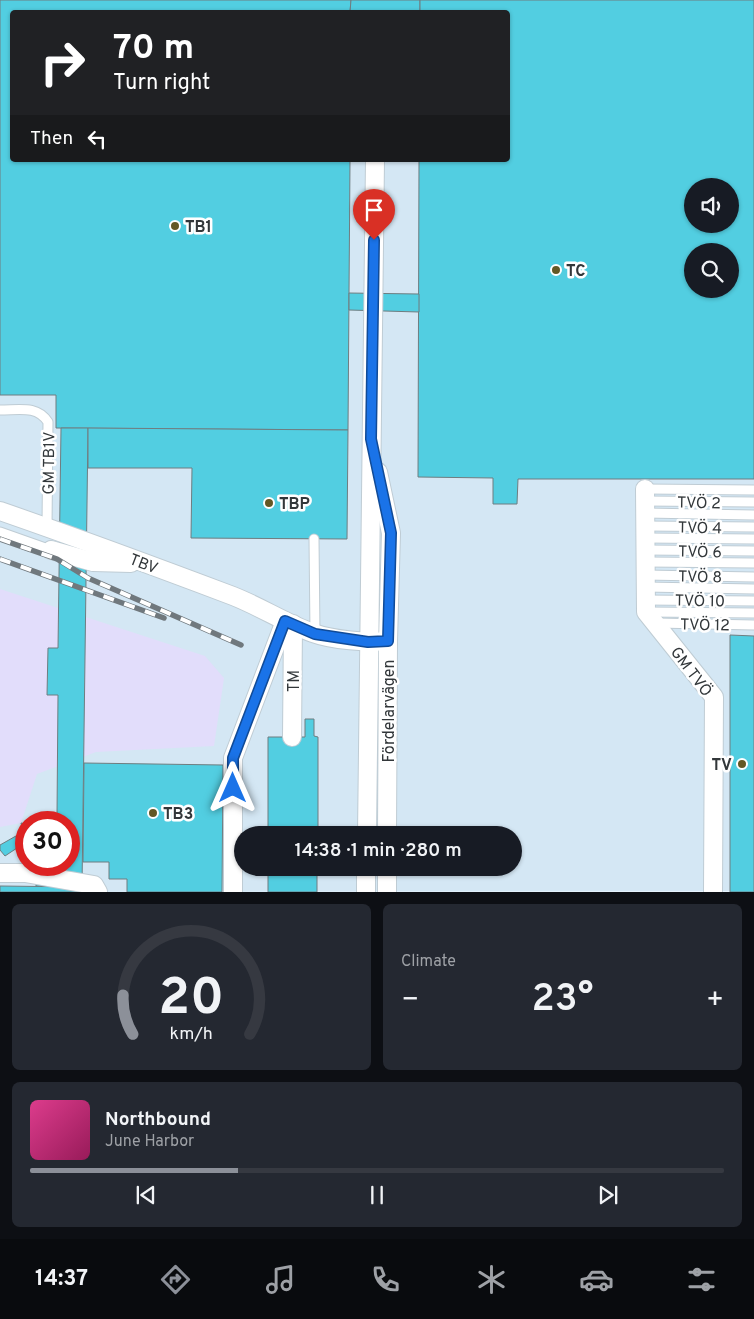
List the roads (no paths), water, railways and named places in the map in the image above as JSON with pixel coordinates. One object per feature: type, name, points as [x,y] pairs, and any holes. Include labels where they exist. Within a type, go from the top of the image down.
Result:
[{"type":"street","name":"Fördelarvägen","points":[[367,826],[374,162]]},
{"type":"street","name":"Fördelarvägen","points":[[371,439],[391,533],[388,641],[388,826]]},
{"type":"street","name":"TBV","points":[[0,511],[246,601],[315,634],[368,642],[388,641]]},
{"type":"street","points":[[52,550],[93,562],[127,562],[161,569]]},
{"type":"street","name":"GM TVÖ","points":[[646,556],[714,696],[713,892]]},
{"type":"street","points":[[233,892],[233,758],[289,623]]},
{"type":"street","name":"TM","points":[[289,623],[292,737]]},
{"type":"street","points":[[0,873],[25,873],[94,885],[98,892]]},
{"type":"street","points":[[366,876],[366,892]]},
{"type":"street","points":[[387,876],[387,892]]},
{"type":"lane","name":"GM TB1V","points":[[0,410],[32,410],[42,413],[48,422],[47,527]]},
{"type":"lane","points":[[646,556],[754,490]]},
{"type":"lane","name":"TVÖ 2","points":[[646,556],[754,502]]},
{"type":"lane","points":[[646,556],[754,515]]},
{"type":"lane","name":"TVÖ 4","points":[[646,556],[754,527]]},
{"type":"lane","points":[[0,532],[52,550]]},
{"type":"lane","points":[[314,539],[315,634]]},
{"type":"lane","points":[[646,556],[754,539]]},
{"type":"lane","name":"TVÖ 6","points":[[646,556],[754,551]]},
{"type":"lane","points":[[646,556],[754,562]]},
{"type":"lane","points":[[646,556],[754,589]]},
{"type":"lane","points":[[646,556],[754,613]]},
{"type":"lane","name":"TVÖ 8","points":[[646,556],[754,577]]},
{"type":"lane","name":"TVÖ 10","points":[[646,556],[754,601]]},
{"type":"lane","name":"TVÖ 12","points":[[646,556],[754,625]]},
{"type":"railway","points":[[0,539],[57,559],[88,578],[241,645]]},
{"type":"railway","points":[[0,559],[164,618]]},
{"type":"place","name":"TB1","points":[[175,226]]},
{"type":"place","name":"TC","points":[[556,270]]},
{"type":"place","name":"TBP","points":[[269,503]]},
{"type":"place","name":"TV","points":[[742,764]]},
{"type":"place","name":"TB3","points":[[153,813]]}]
